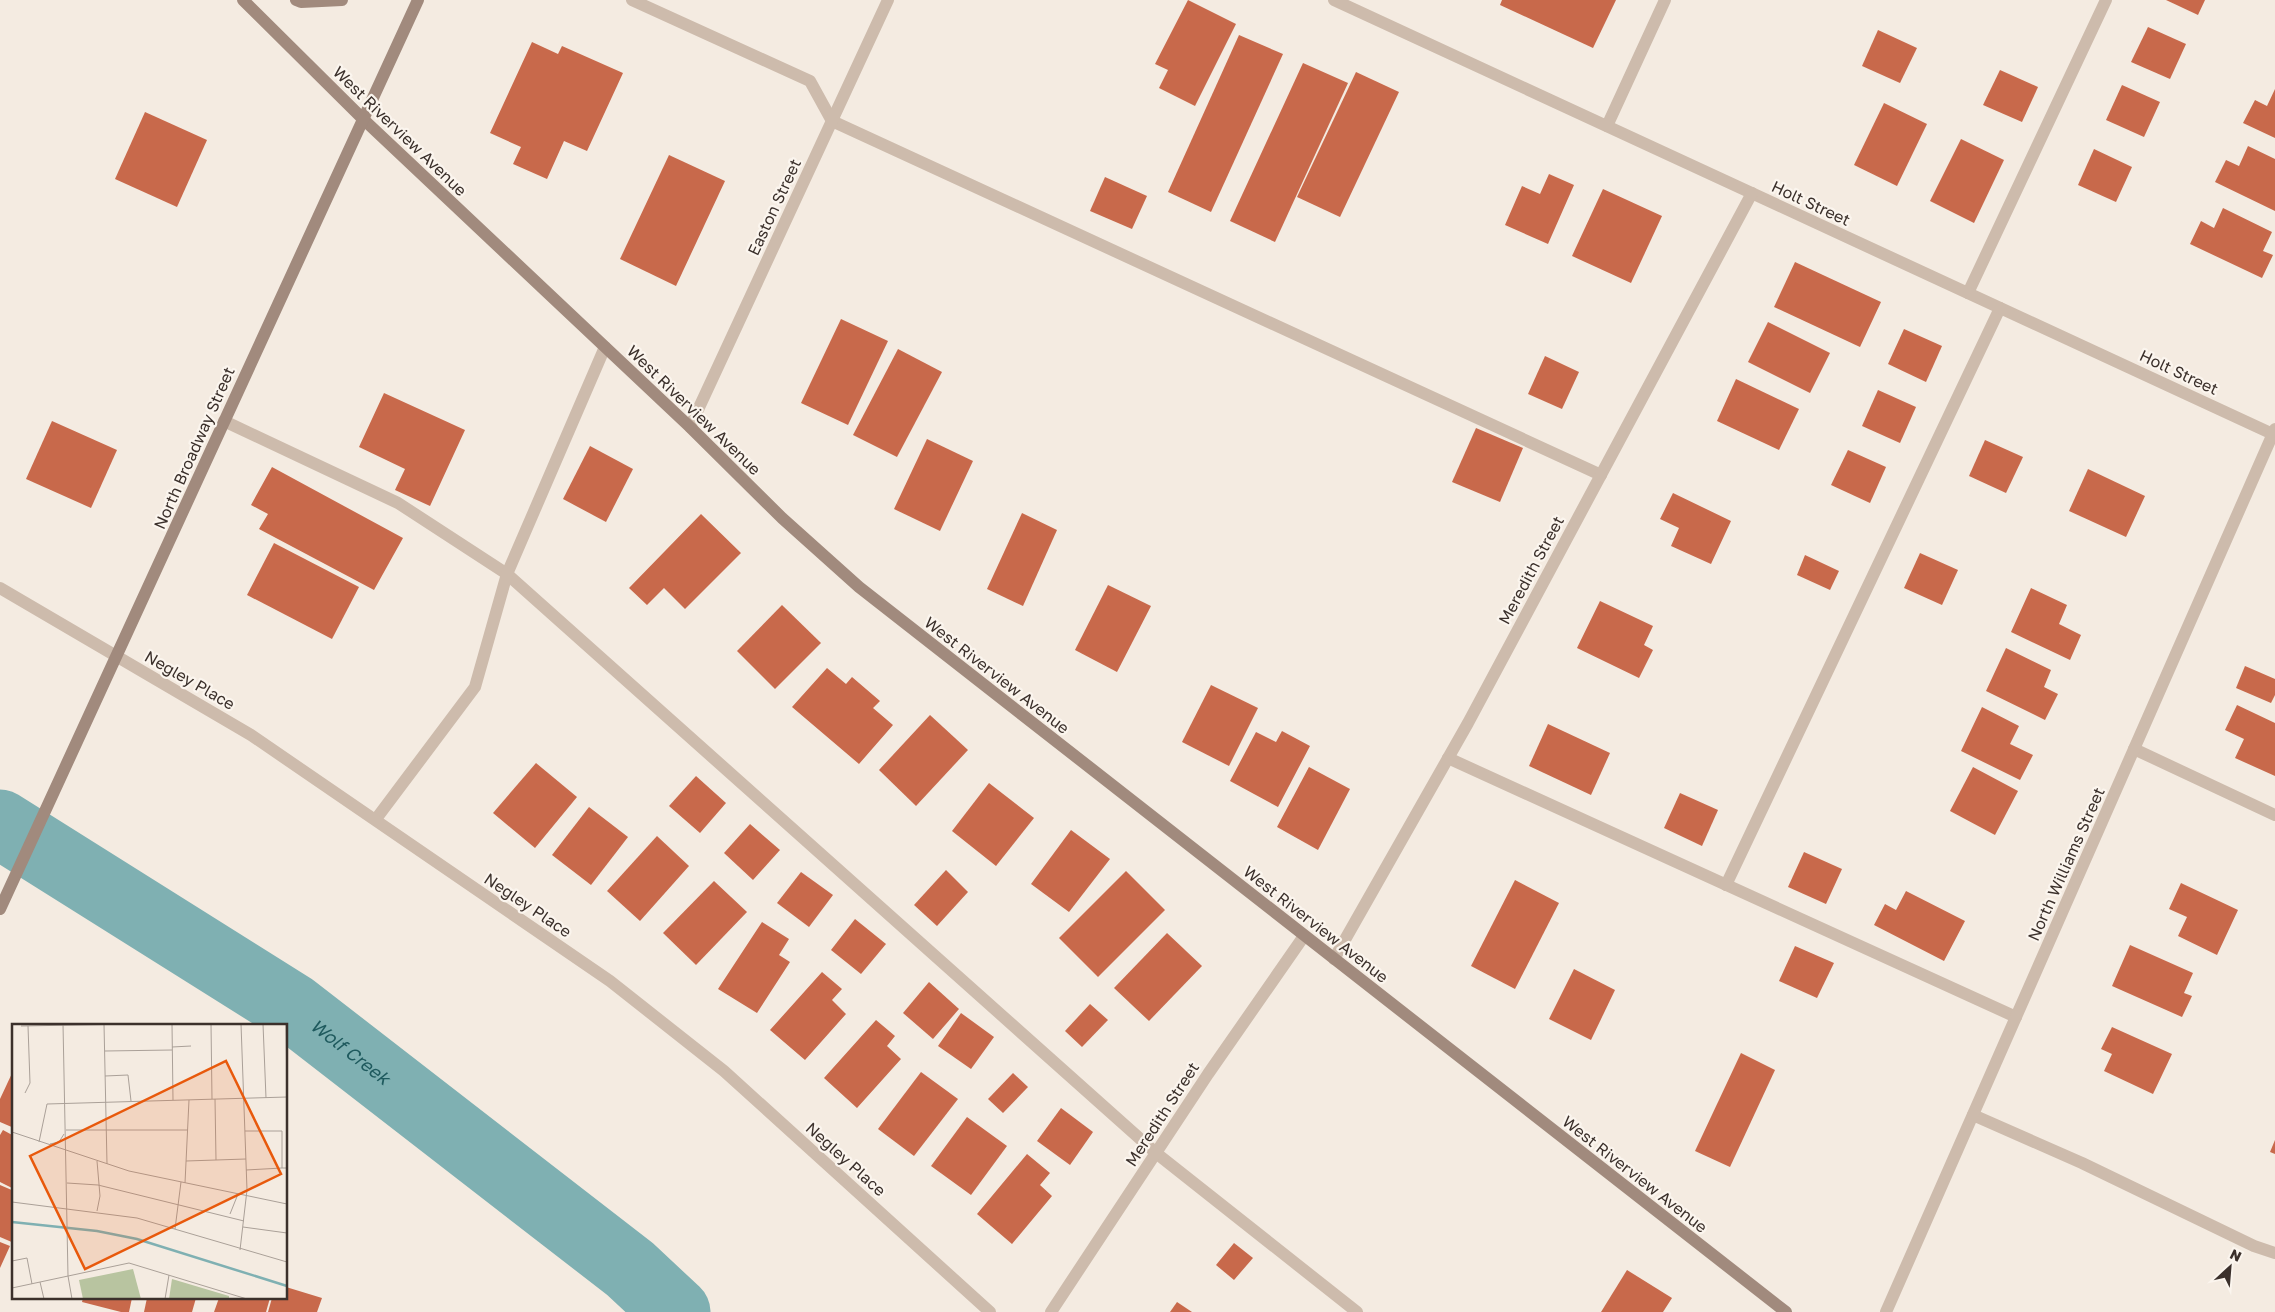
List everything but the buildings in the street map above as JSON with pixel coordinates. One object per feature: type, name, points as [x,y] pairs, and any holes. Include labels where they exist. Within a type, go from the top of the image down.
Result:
[{"type":"street","name":"West Riverview Avenue","points":[[243,0],[362,118],[690,427],[782,518],[859,587],[1784,1312]]},
{"type":"street","points":[[296,0],[301,2],[342,0]]},
{"type":"street","name":"North Broadway Street","points":[[0,909],[362,118],[418,0]]},
{"type":"street","points":[[632,0],[810,81],[832,121],[1601,475]]},
{"type":"street","name":"Easton Street","points":[[690,427],[888,0]]},
{"type":"street","name":"Holt Street","points":[[1334,0],[2274,433]]},
{"type":"street","points":[[1607,126],[1665,0]]},
{"type":"street","points":[[1968,293],[2106,0]]},
{"type":"street","name":"Meredith Street","points":[[1334,959],[1448,758],[1752,193]]},
{"type":"street","points":[[1726,885],[2000,308]]},
{"type":"street","points":[[376,819],[475,687],[507,574],[605,347]]},
{"type":"street","points":[[224,421],[398,503],[507,574],[1156,1154],[1357,1312]]},
{"type":"street","name":"North Williams Street","points":[[1886,1312],[2274,433]]},
{"type":"street","name":"Negley Place","points":[[0,588],[251,735],[610,981],[724,1071],[990,1312]]},
{"type":"street","points":[[2134,749],[2275,815]]},
{"type":"street","points":[[1448,758],[2016,1017]]},
{"type":"street","name":"Meredith Street","points":[[1051,1312],[1208,1074],[1304,936]]},
{"type":"street","points":[[1973,1115],[2082,1164],[2254,1246],[2275,1253]]},
{"type":"waterway","name":"Wolf Creek","points":[[0,824],[293,1008],[630,1269],[676,1312]]}]
